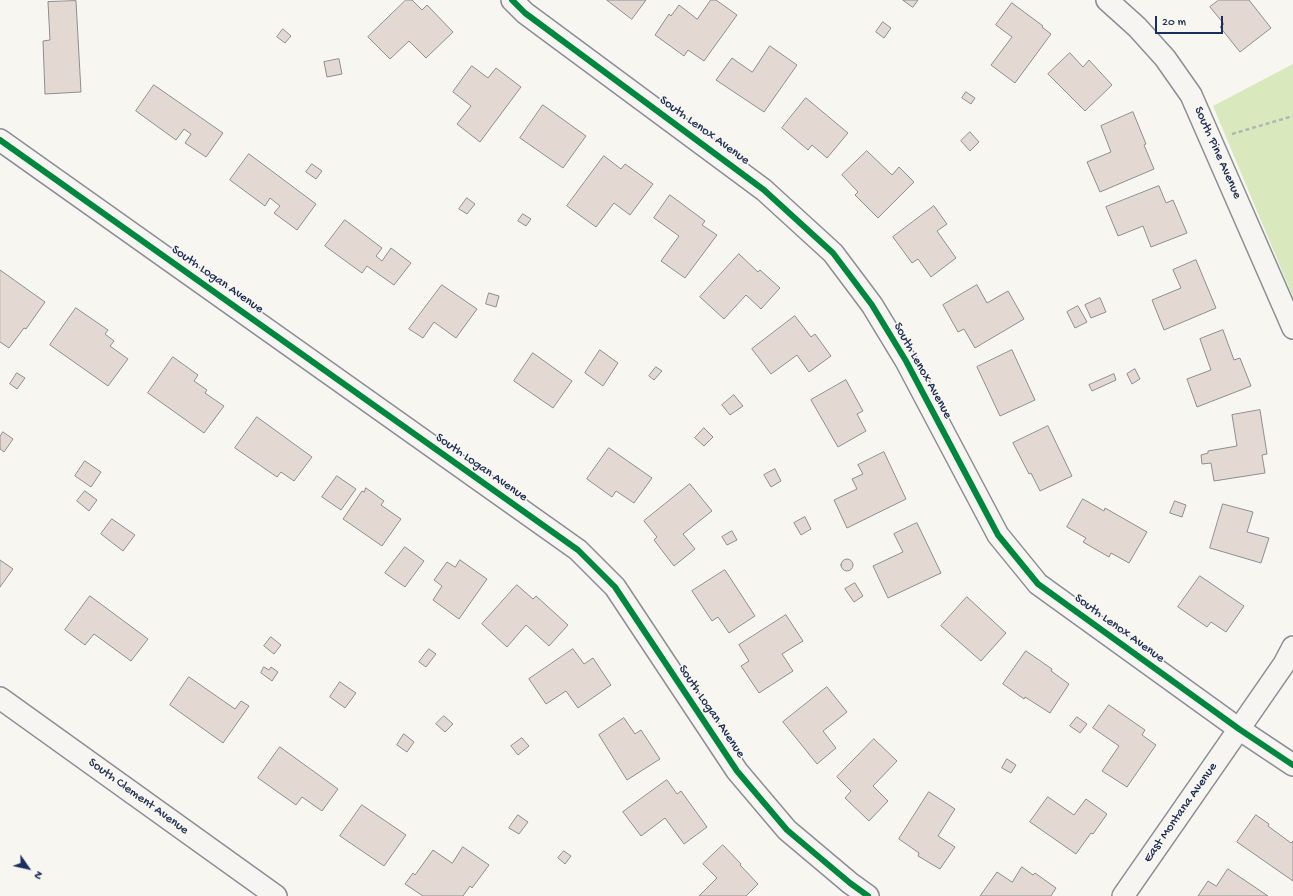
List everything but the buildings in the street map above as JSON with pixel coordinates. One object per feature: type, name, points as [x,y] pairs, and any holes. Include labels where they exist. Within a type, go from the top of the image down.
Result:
[{"type":"street","name":"South Lenox Avenue","points":[[512,0],[525,13],[764,190],[833,253],[872,305],[906,361],[998,535],[1038,584],[1240,729],[1293,765]]},
{"type":"street","name":"South Pine Avenue","points":[[1107,0],[1166,58],[1191,95],[1293,328]]},
{"type":"street","name":"South Logan Avenue","points":[[0,140],[578,550],[615,587],[737,771],[793,835],[850,883],[868,896]]},
{"type":"street","points":[[1240,729],[1284,664],[1293,647]]},
{"type":"street","name":"South Clement Avenue","points":[[0,698],[276,896]]},
{"type":"street","name":"East Montana Avenue","points":[[1122,896],[1240,729]]},
{"type":"path","points":[[1212,143],[1239,131],[1293,116]]},
{"type":"green space","points":[[1293,64],[1293,297],[1213,106]]},
{"type":"cycle path","points":[[512,0],[525,13],[764,190],[833,253],[872,305],[906,361],[998,535],[1038,584],[1239,729],[1293,765]]},
{"type":"cycle path","points":[[0,140],[578,550],[615,587],[737,771],[787,830],[850,883],[868,896]]}]
